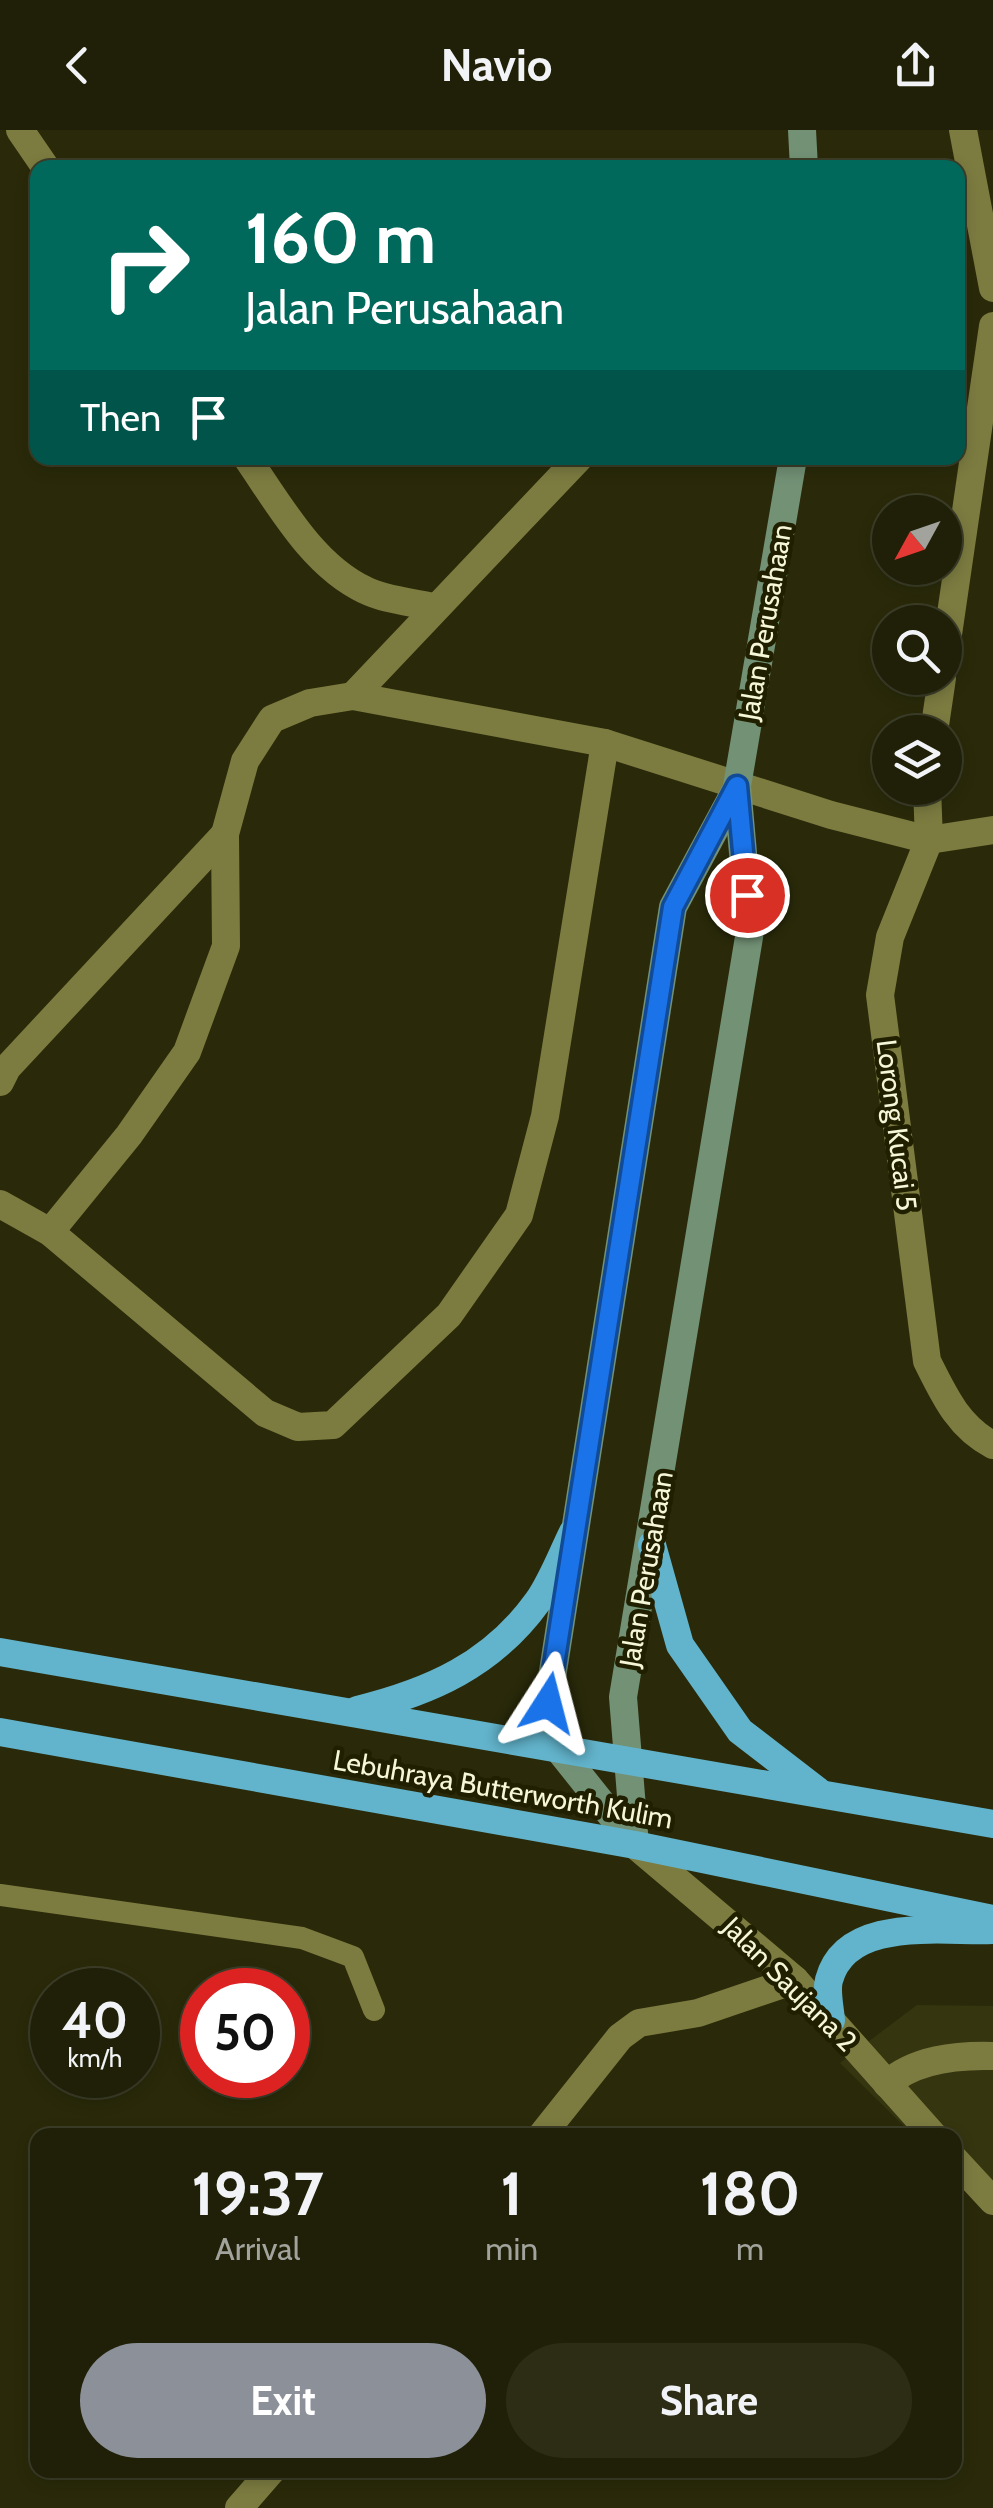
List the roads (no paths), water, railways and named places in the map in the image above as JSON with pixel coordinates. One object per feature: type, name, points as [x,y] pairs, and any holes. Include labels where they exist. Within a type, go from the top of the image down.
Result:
[{"type":"highway","points":[[346,1713],[420,1694],[486,1656],[538,1600],[573,1532]]},
{"type":"highway","points":[[652,1545],[680,1645],[690,1660],[740,1731],[823,1795]]},
{"type":"highway","name":"Lebuhraya Butterworth Kulim","points":[[0,1652],[993,1824]]},
{"type":"highway","name":"Lebuhraya Butterworth Kulim","points":[[0,1732],[636,1846],[993,1919]]},
{"type":"highway","points":[[831,2020],[829,1981],[844,1954],[872,1934],[993,1930]]},
{"type":"main road","points":[[802,130],[804,160]]},
{"type":"main road","name":"Jalan Perusahaan","points":[[636,1846],[626,1763],[624,1698],[750,931],[737,786],[792,465]]},
{"type":"main road","name":"Jalan Perusahaan","points":[[636,1846],[560,1750],[548,1703],[673,907],[737,786]]},
{"type":"street","points":[[20,130],[41,160]]},
{"type":"street","points":[[963,130],[993,288]]},
{"type":"street","points":[[955,605],[982,472],[993,326]]},
{"type":"street","points":[[252,465],[297,530],[326,562],[365,590],[433,607]]},
{"type":"street","points":[[353,696],[433,607],[572,465]]},
{"type":"street","points":[[50,1232],[129,1135],[187,1052],[226,946],[224,834],[245,760],[272,719],[310,704],[353,696],[606,743],[737,786],[929,840],[993,830]]},
{"type":"street","points":[[0,1204],[50,1232],[265,1413],[298,1428],[332,1425],[449,1315],[519,1215],[545,1116],[606,743]]},
{"type":"street","name":"Lorong Kucai 5","points":[[928,805],[929,840],[890,937],[880,995],[927,1361],[953,1412],[977,1437],[993,1445]]},
{"type":"street","points":[[0,1082],[7,1068],[224,834]]},
{"type":"street","name":"Jalan Saujana 2","points":[[636,1846],[795,1980],[927,2128]]},
{"type":"street","points":[[548,2128],[620,2038],[640,2023],[698,2013],[795,1980]]},
{"type":"street","points":[[887,2084],[903,2069],[928,2062],[993,2056]]},
{"type":"street","points":[[962,2168],[993,2201]]},
{"type":"street","points":[[239,2508],[265,2478]]},
{"type":"lane","points":[[0,1895],[302,1938],[353,1958],[374,2010]]}]
